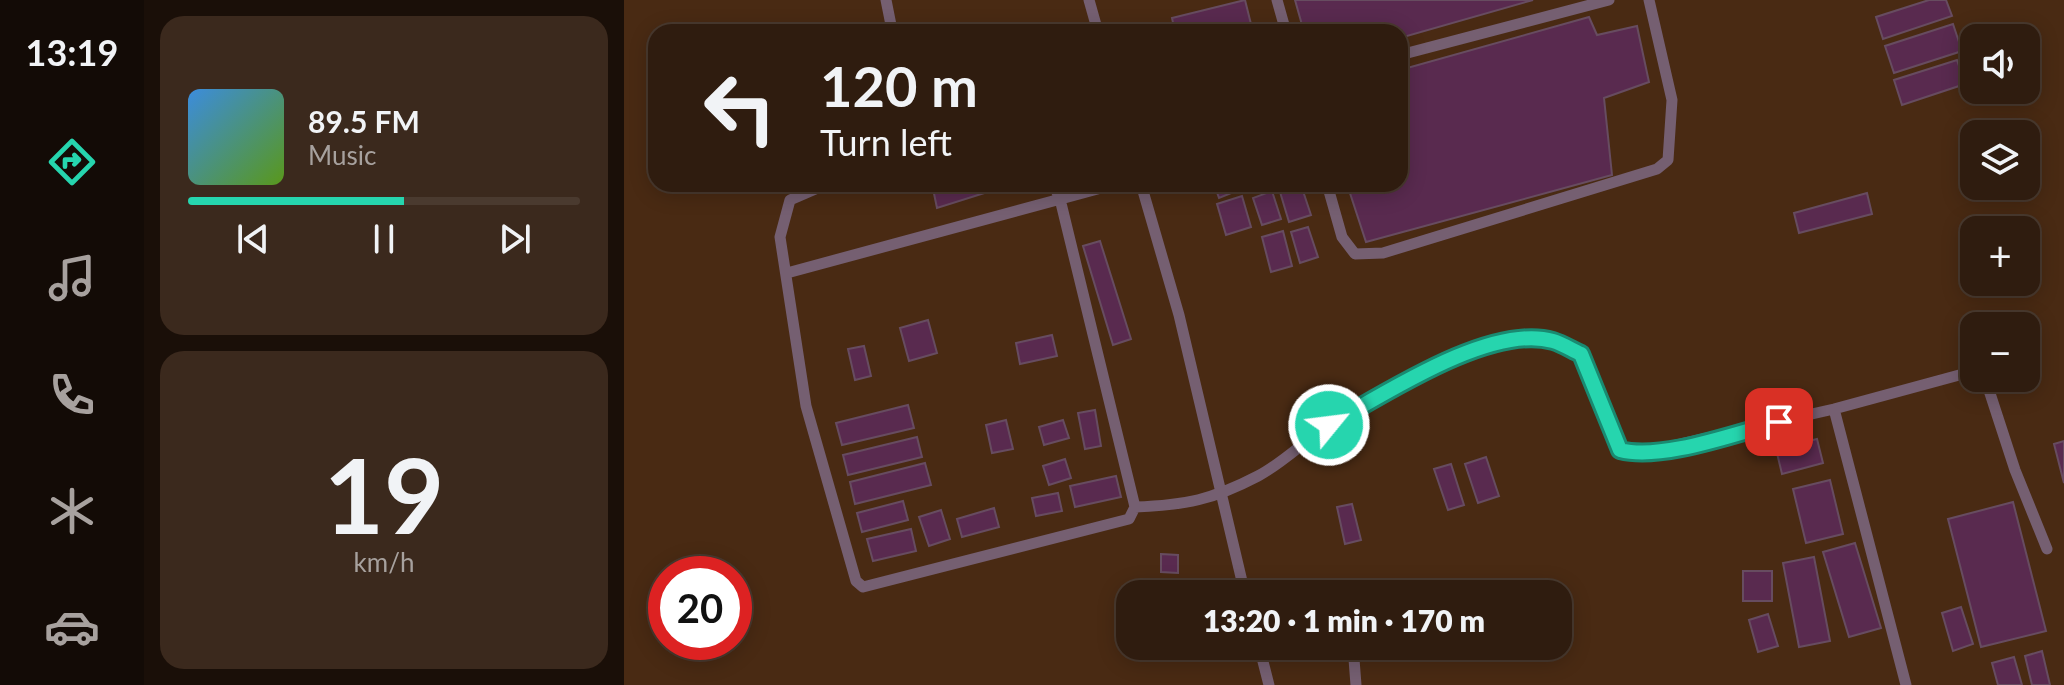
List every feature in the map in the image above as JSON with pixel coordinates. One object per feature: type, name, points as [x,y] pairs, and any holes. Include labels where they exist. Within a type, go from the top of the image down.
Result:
[{"type":"lane","points":[[886,0],[891,24]]},
{"type":"lane","points":[[1089,0],[1096,24]]},
{"type":"lane","points":[[1277,0],[1284,24]]},
{"type":"lane","points":[[1408,53],[1609,0]]},
{"type":"lane","points":[[1329,192],[1342,237],[1355,254],[1383,253],[1657,169],[1668,160],[1672,100],[1649,0]]},
{"type":"lane","points":[[808,192],[790,200],[780,237],[806,406],[856,581],[863,587],[1129,519],[1135,507],[1128,467],[1057,192]]},
{"type":"lane","points":[[787,273],[1086,192]]},
{"type":"lane","points":[[1143,192],[1179,315],[1242,580]]},
{"type":"lane","points":[[1135,507],[1188,505],[1220,494],[1261,475],[1329,425],[1399,385],[1455,357],[1502,341],[1551,340],[1581,354],[1620,450],[1636,454],[1834,409],[1960,375]]},
{"type":"lane","points":[[1990,392],[2015,470],[2047,549]]},
{"type":"lane","points":[[1834,409],[1906,685]]},
{"type":"lane","points":[[1263,660],[1269,685]]},
{"type":"lane","points":[[1354,660],[1356,685]]},
{"type":"shaded area","points":[[624,0],[2064,0],[2064,685],[624,685]]},
{"type":"building","points":[[1245,0],[1251,24],[1173,24],[1172,18]]},
{"type":"building","points":[[1295,0],[1533,0],[1408,36],[1408,24],[1302,24]]},
{"type":"building","points":[[1929,0],[1946,0],[1952,16],[1883,39],[1876,17]]},
{"type":"building","points":[[1589,17],[1597,35],[1637,26],[1649,82],[1604,98],[1612,175],[1366,242],[1350,192],[1408,192],[1408,68]]},
{"type":"building","points":[[1953,24],[1960,52],[1894,73],[1885,46]]},
{"type":"building","points":[[1957,60],[1960,69],[1960,86],[1902,105],[1894,80]]},
{"type":"building","points":[[934,192],[988,192],[937,208]]},
{"type":"building","points":[[1217,192],[1234,192],[1219,198]]},
{"type":"building","points":[[1272,192],[1281,219],[1262,225],[1253,198]]},
{"type":"building","points":[[1280,192],[1303,192],[1311,215],[1289,222]]},
{"type":"building","points":[[1867,193],[1872,214],[1799,233],[1794,213]]},
{"type":"building","points":[[1242,196],[1251,227],[1226,235],[1217,204]]},
{"type":"building","points":[[1308,227],[1318,257],[1300,263],[1291,232]]},
{"type":"building","points":[[1283,231],[1292,266],[1271,272],[1262,237]]},
{"type":"building","points":[[1100,241],[1131,339],[1113,345],[1083,246]]},
{"type":"building","points":[[928,320],[937,353],[909,361],[900,328]]},
{"type":"building","points":[[1052,335],[1057,356],[1020,364],[1016,343]]},
{"type":"building","points":[[864,346],[871,376],[855,380],[848,349]]},
{"type":"building","points":[[908,405],[914,428],[842,445],[836,423]]},
{"type":"building","points":[[1095,410],[1101,446],[1085,449],[1078,413]]},
{"type":"building","points":[[1006,420],[1013,449],[992,453],[986,425]]},
{"type":"building","points":[[1063,420],[1069,438],[1044,445],[1039,427]]},
{"type":"building","points":[[917,437],[922,457],[848,475],[843,455]]},
{"type":"building","points":[[1817,439],[1823,463],[1782,474],[1776,449]]},
{"type":"building","points":[[2064,441],[2064,483],[2054,444]]},
{"type":"building","points":[[1486,457],[1499,496],[1478,503],[1465,464]]},
{"type":"building","points":[[1065,459],[1071,478],[1049,485],[1043,466]]},
{"type":"building","points":[[925,463],[931,485],[855,504],[850,482]]},
{"type":"building","points":[[1451,464],[1464,505],[1448,510],[1434,469]]},
{"type":"building","points":[[1116,476],[1121,497],[1075,507],[1070,486]]},
{"type":"building","points":[[1830,480],[1843,534],[1806,543],[1793,489]]},
{"type":"building","points":[[1058,493],[1062,511],[1036,516],[1032,498]]},
{"type":"building","points":[[903,501],[908,520],[862,532],[857,513]]},
{"type":"building","points":[[2013,502],[2046,631],[1981,647],[1948,519]]},
{"type":"building","points":[[1352,504],[1361,540],[1345,544],[1337,507]]},
{"type":"building","points":[[994,508],[999,527],[962,537],[957,519]]},
{"type":"building","points":[[941,510],[950,539],[929,546],[919,517]]},
{"type":"building","points":[[911,529],[916,551],[873,561],[867,539]]},
{"type":"building","points":[[1855,543],[1881,628],[1849,637],[1823,552]]},
{"type":"building","points":[[1161,554],[1178,555],[1178,573],[1161,572]]},
{"type":"building","points":[[1814,557],[1830,641],[1799,647],[1783,563]]},
{"type":"building","points":[[1743,571],[1772,571],[1772,601],[1743,601]]},
{"type":"building","points":[[1961,607],[1973,644],[1953,651],[1942,613]]},
{"type":"building","points":[[1768,614],[1778,646],[1758,652],[1749,620]]},
{"type":"building","points":[[2042,651],[2050,685],[2032,685],[2025,656]]},
{"type":"building","points":[[2014,657],[2022,685],[1998,685],[1992,663]]},
{"type":"route","points":[[1329,425],[1455,357],[1502,341],[1551,340],[1581,354],[1620,450],[1636,454],[1671,448],[1779,422]]}]
